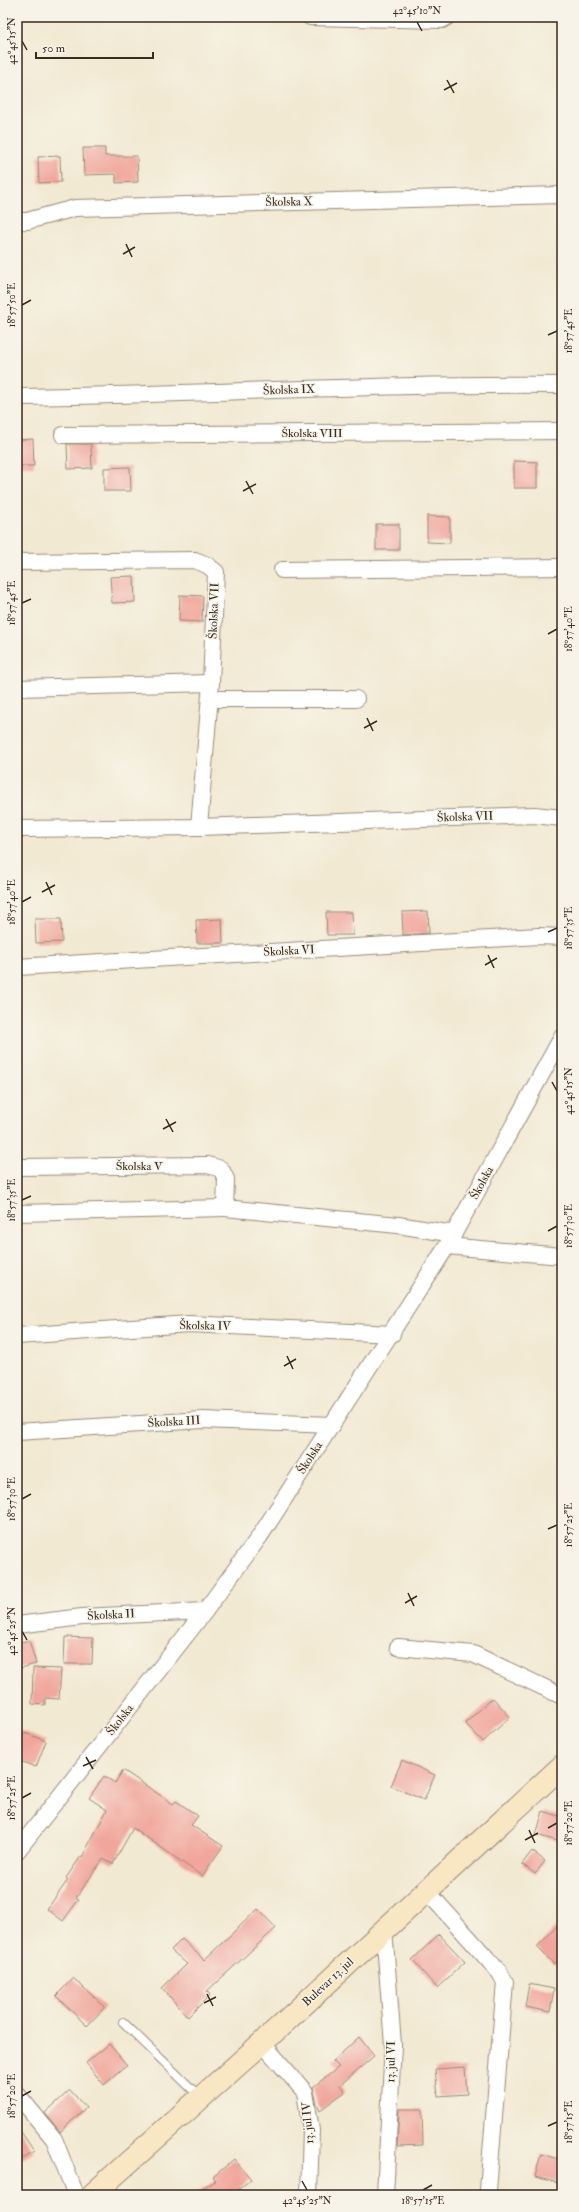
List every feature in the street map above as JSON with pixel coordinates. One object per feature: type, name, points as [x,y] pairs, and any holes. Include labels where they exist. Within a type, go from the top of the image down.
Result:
[{"type":"street","points":[[310,17],[442,20],[448,17]]},
{"type":"street","name":"Školska X","points":[[17,221],[27,221],[75,208],[562,195]]},
{"type":"street","name":"Školska IX","points":[[17,397],[94,396],[466,384],[562,385]]},
{"type":"street","name":"Školska VIII","points":[[63,434],[562,431]]},
{"type":"street","name":"Školska VII","points":[[17,562],[195,560],[207,565],[216,572],[210,699],[199,827]]},
{"type":"street","points":[[282,570],[562,567]]},
{"type":"street","points":[[17,688],[211,682]]},
{"type":"street","points":[[210,699],[356,699]]},
{"type":"street","name":"Školska VII","points":[[17,829],[199,827],[534,815],[562,818]]},
{"type":"street","name":"Školska VI","points":[[17,967],[539,936],[562,937]]},
{"type":"street","name":"Školska","points":[[17,1851],[205,1611],[260,1536],[331,1425],[392,1334],[451,1240],[562,1036]]},
{"type":"street","name":"Školska V","points":[[17,1167],[208,1165],[221,1169],[226,1178],[225,1208]]},
{"type":"street","points":[[17,1213],[225,1208],[398,1225],[451,1240],[562,1256]]},
{"type":"street","name":"Školska IV","points":[[17,1336],[189,1324],[392,1334]]},
{"type":"street","name":"Školska III","points":[[17,1432],[202,1420],[331,1425]]},
{"type":"street","name":"Školska II","points":[[17,1625],[82,1617],[205,1611]]},
{"type":"street","points":[[398,1647],[473,1654],[562,1696]]},
{"type":"street","name":"Bulevar 13. jul","points":[[92,2195],[262,2044],[426,1890],[562,1766]]},
{"type":"street","points":[[426,1890],[500,1973],[505,1982],[488,2190]]},
{"type":"street","name":"13. jul VI","points":[[384,1929],[393,2045],[386,2195]]},
{"type":"street","name":"13. jul IV","points":[[262,2044],[305,2092],[311,2130],[309,2195]]},
{"type":"street","points":[[17,2094],[54,2139],[76,2195]]},
{"type":"lane","points":[[123,2022],[201,2098]]},
{"type":"building","points":[[83,148],[105,148],[105,156],[137,156],[138,182],[116,183],[116,174],[84,175]]},
{"type":"building","points":[[60,156],[61,182],[39,183],[38,157]]},
{"type":"building","points":[[33,439],[34,466],[17,466],[17,440]]},
{"type":"building","points":[[67,444],[91,444],[92,468],[68,469]]},
{"type":"building","points":[[514,461],[537,462],[537,488],[514,488]]},
{"type":"building","points":[[130,467],[131,491],[104,491],[104,468]]},
{"type":"building","points":[[427,516],[450,517],[450,543],[427,542]]},
{"type":"building","points":[[376,524],[399,524],[399,550],[376,550]]},
{"type":"building","points":[[134,576],[135,602],[112,603],[110,577]]},
{"type":"building","points":[[180,595],[203,596],[202,622],[179,621]]},
{"type":"building","points":[[428,911],[429,933],[403,935],[402,912]]},
{"type":"building","points":[[326,912],[352,912],[353,935],[327,935]]},
{"type":"building","points":[[35,919],[61,919],[62,942],[36,943]]},
{"type":"building","points":[[222,919],[223,943],[197,943],[196,920]]},
{"type":"building","points":[[65,1637],[93,1638],[92,1664],[64,1664]]},
{"type":"building","points":[[29,1640],[36,1664],[17,1669],[17,1643]]},
{"type":"building","points":[[33,1668],[61,1669],[59,1699],[45,1698],[45,1705],[32,1704]]},
{"type":"building","points":[[493,1698],[510,1717],[483,1742],[465,1723]]},
{"type":"building","points":[[20,1731],[46,1741],[36,1767],[17,1760],[17,1738]]},
{"type":"building","points":[[402,1760],[435,1775],[424,1800],[391,1786]]},
{"type":"building","points":[[123,1770],[173,1804],[176,1801],[198,1816],[191,1825],[223,1846],[202,1876],[133,1828],[113,1864],[103,1859],[76,1898],[79,1899],[63,1921],[47,1909],[68,1880],[66,1878],[81,1856],[82,1857],[107,1810],[89,1798],[104,1776],[115,1783]]},
{"type":"building","points":[[543,1811],[562,1817],[562,1829],[558,1841],[536,1835]]},
{"type":"building","points":[[532,1851],[545,1861],[535,1874],[522,1864]]},
{"type":"building","points":[[258,1909],[276,1928],[207,1991],[210,1995],[188,2017],[162,1988],[187,1964],[171,1950],[182,1939],[204,1960]]},
{"type":"building","points":[[562,1921],[562,1955],[554,1964],[537,1947]]},
{"type":"building","points":[[439,1934],[465,1962],[437,1988],[412,1960]]},
{"type":"building","points":[[73,1978],[105,2007],[87,2026],[56,1996]]},
{"type":"building","points":[[529,1984],[554,1989],[550,2012],[525,2007]]},
{"type":"building","points":[[359,2037],[374,2056],[340,2085],[345,2092],[320,2110],[313,2087],[339,2067],[333,2061]]},
{"type":"building","points":[[109,2044],[127,2065],[104,2085],[86,2063]]},
{"type":"building","points":[[465,2067],[467,2094],[438,2096],[435,2069]]},
{"type":"building","points":[[70,2090],[86,2108],[60,2132],[45,2113]]},
{"type":"building","points":[[399,2109],[422,2109],[423,2145],[397,2146]]},
{"type":"building","points":[[17,2126],[34,2151],[17,2162]]},
{"type":"building","points":[[541,2154],[562,2160],[562,2184],[535,2177]]},
{"type":"building","points":[[234,2159],[251,2179],[232,2195],[191,2195],[216,2180],[213,2177]]}]
